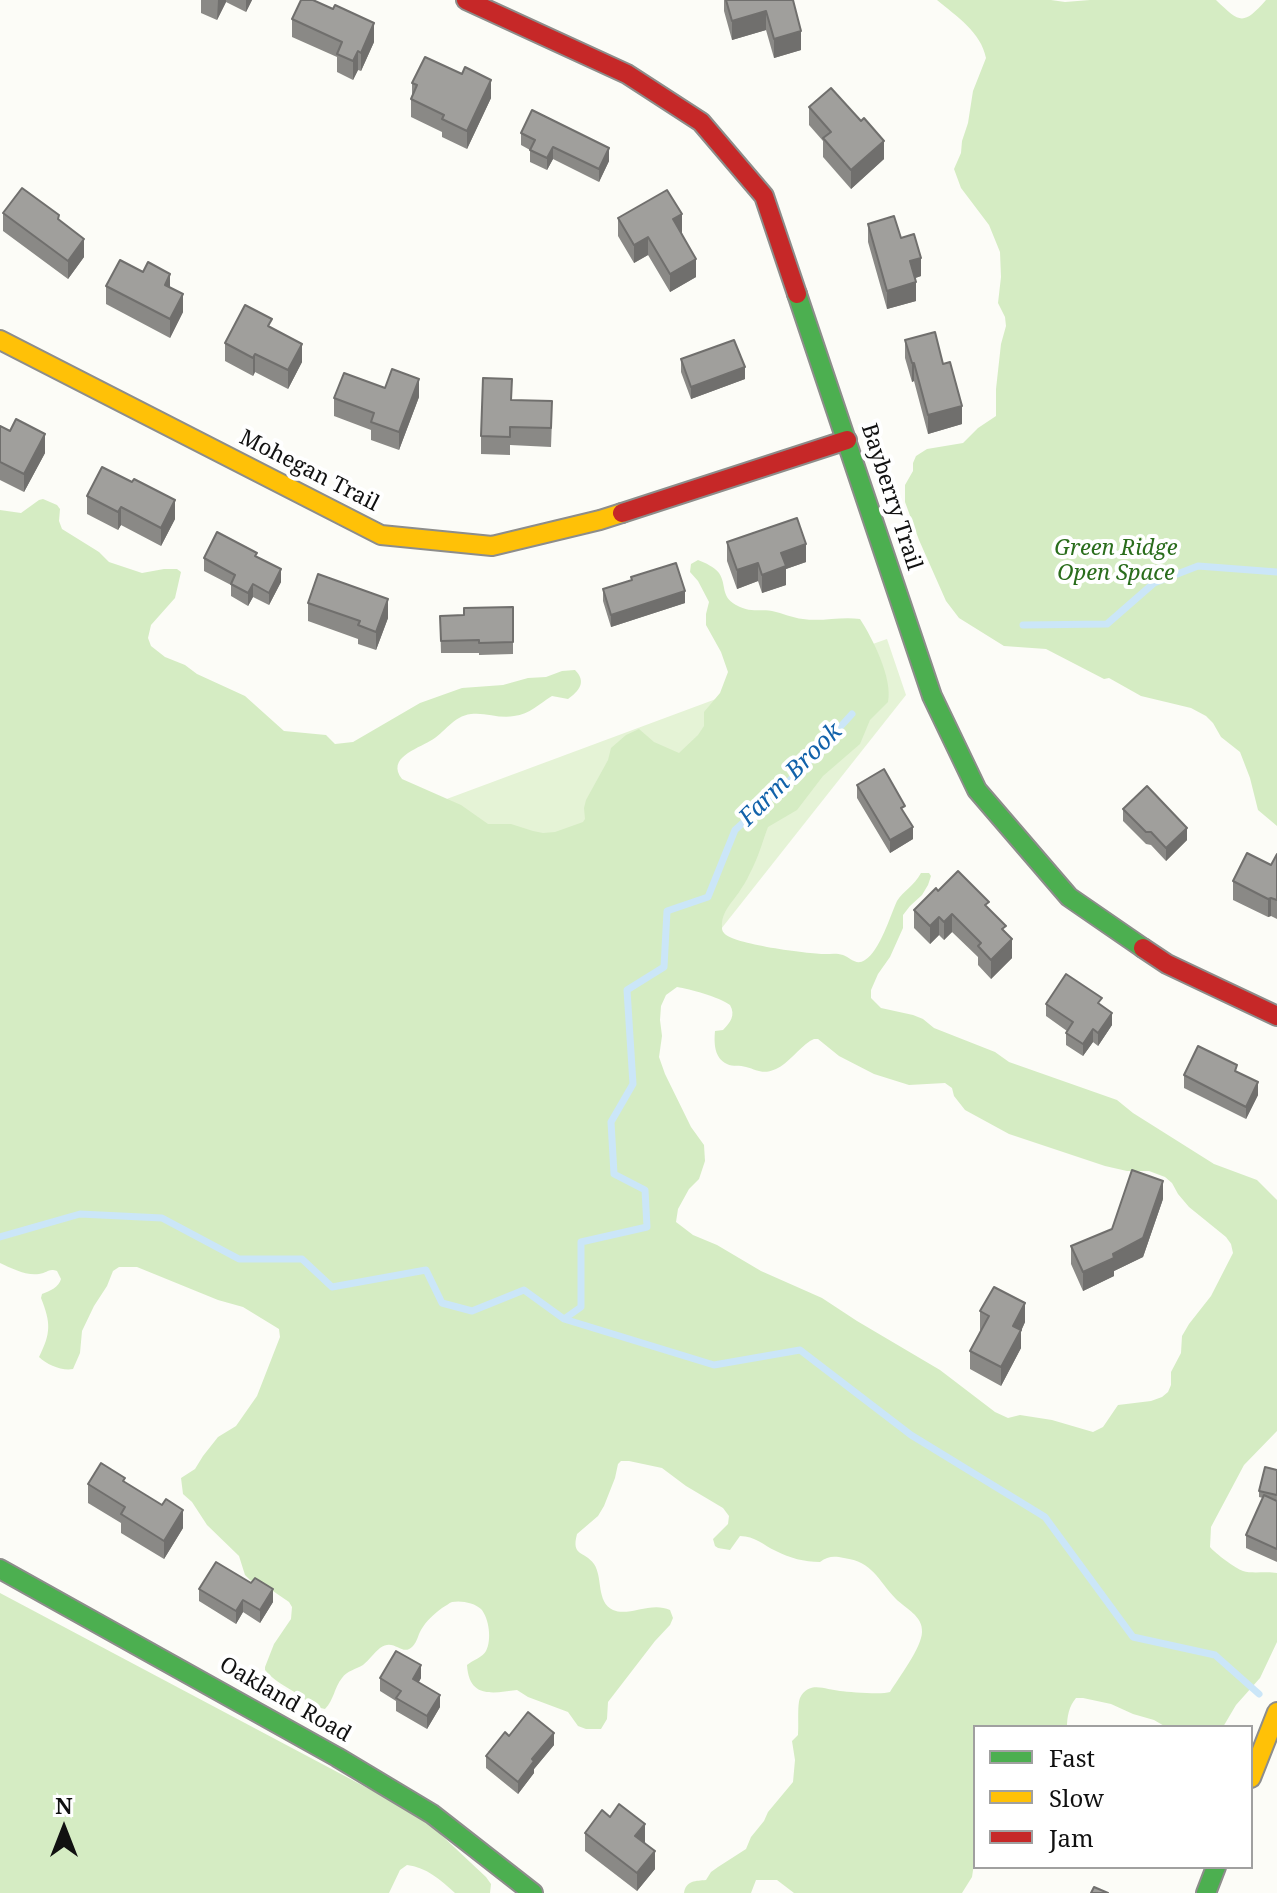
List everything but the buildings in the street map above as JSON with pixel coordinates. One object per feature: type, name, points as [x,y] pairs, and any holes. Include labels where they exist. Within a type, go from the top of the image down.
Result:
[{"type":"street","name":"Bayberry Trail","points":[[466,0],[627,74],[701,122],[764,196],[932,696],[977,790],[1069,897],[1167,964],[1277,1016]]},
{"type":"street","name":"Mohegan Trail","points":[[0,340],[381,535],[492,546],[600,520],[847,440]]},
{"type":"street","name":"Oakland Road","points":[[0,1569],[284,1726],[432,1814],[533,1893]]},
{"type":"street","points":[[1253,1773],[1277,1712]]},
{"type":"street","points":[[1206,1893],[1215,1869]]},
{"type":"green space","name":"Green Ridge Open Space","points":[[937,0],[1216,0],[1241,18],[1252,14],[1266,0],[1277,0],[1277,826],[1258,810],[1240,752],[1221,737],[1206,716],[1191,708],[1141,696],[1046,649],[1004,646],[959,618],[946,601],[919,540],[905,502],[905,485],[913,471],[913,463],[916,456],[927,449],[963,443],[996,416],[1001,344],[1006,326],[998,303],[1000,252],[989,225],[961,188],[954,169],[961,153],[973,91],[986,58],[973,32]]},
{"type":"green space","points":[[43,499],[60,509],[62,529],[99,552],[109,562],[142,573],[164,569],[181,572],[175,598],[151,625],[148,638],[151,646],[165,657],[245,696],[284,731],[326,735],[335,744],[353,742],[420,703],[462,688],[503,685],[575,670],[581,682],[568,699],[552,696],[530,711],[514,716],[465,715],[435,738],[405,755],[398,765],[402,779],[461,805],[488,824],[511,824],[543,833],[583,822],[586,800],[608,760],[611,748],[626,735],[639,729],[654,742],[679,753],[704,726],[704,712],[720,693],[728,672],[706,625],[709,602],[690,572],[691,564],[698,560],[715,569],[731,602],[746,609],[772,611],[810,620],[860,619],[885,671],[888,702],[870,720],[860,744],[823,776],[797,810],[768,827],[749,876],[728,906],[722,931],[740,941],[803,952],[838,954],[862,962],[875,949],[899,897],[921,873],[929,873],[931,876],[922,895],[903,915],[903,928],[871,990],[871,998],[881,1008],[913,1015],[934,1028],[995,1052],[1009,1062],[1117,1100],[1214,1164],[1257,1180],[1277,1200],[1277,1431],[1244,1465],[1211,1527],[1210,1547],[1243,1571],[1277,1573],[1277,1642],[1260,1678],[1236,1705],[1224,1725],[1163,1725],[1111,1704],[1076,1698],[1067,1725],[973,1725],[973,1869],[962,1893],[794,1893],[777,1880],[756,1880],[751,1893],[684,1893],[689,1883],[706,1880],[711,1872],[746,1849],[768,1812],[793,1782],[795,1760],[792,1741],[798,1735],[799,1701],[804,1692],[818,1687],[858,1693],[890,1692],[918,1646],[922,1626],[917,1617],[862,1563],[834,1557],[820,1562],[792,1558],[745,1536],[740,1536],[730,1550],[718,1548],[713,1539],[728,1524],[729,1516],[723,1508],[662,1468],[629,1461],[618,1464],[604,1506],[598,1516],[577,1534],[577,1550],[597,1569],[604,1601],[613,1610],[626,1612],[663,1608],[670,1610],[673,1618],[608,1702],[607,1719],[601,1729],[578,1726],[568,1712],[517,1690],[491,1692],[477,1689],[472,1684],[467,1665],[486,1651],[489,1629],[481,1609],[464,1602],[451,1602],[433,1615],[409,1649],[385,1645],[363,1665],[346,1674],[325,1709],[310,1703],[268,1674],[265,1667],[274,1644],[291,1619],[292,1607],[270,1589],[245,1575],[239,1556],[207,1525],[183,1494],[181,1478],[195,1469],[218,1437],[236,1426],[257,1396],[280,1337],[279,1329],[243,1307],[137,1267],[119,1267],[113,1271],[82,1331],[80,1353],[73,1369],[60,1368],[39,1357],[48,1328],[41,1298],[42,1294],[60,1282],[57,1271],[29,1274],[0,1263],[0,510],[21,513]],"holes":[[[677,987],[712,996],[730,1005],[732,1012],[728,1025],[723,1030],[715,1031],[716,1050],[729,1065],[771,1071],[810,1041],[818,1039],[839,1056],[874,1074],[909,1085],[945,1083],[952,1088],[965,1110],[1009,1134],[1105,1166],[1127,1171],[1149,1171],[1172,1183],[1189,1207],[1226,1237],[1233,1253],[1211,1296],[1182,1336],[1181,1353],[1171,1372],[1168,1392],[1151,1401],[1118,1405],[1103,1427],[1093,1432],[1052,1420],[1020,1415],[1008,1418],[995,1412],[940,1370],[822,1298],[761,1271],[693,1235],[676,1222],[678,1209],[689,1189],[699,1179],[705,1161],[704,1145],[691,1127],[659,1057],[661,1006],[666,995]]]},
{"type":"green space","points":[[887,639],[906,695],[706,948],[409,813],[716,699]]},
{"type":"green space","points":[[0,1593],[422,1817],[486,1877],[491,1884],[490,1893],[455,1893],[427,1871],[407,1865],[400,1870],[389,1893],[0,1893]]},
{"type":"waterway","name":"Farm Brook","points":[[1023,625],[1107,624],[1154,583],[1198,566],[1277,572]]},
{"type":"waterway","name":"Farm Brook","points":[[0,1237],[80,1214],[162,1218],[239,1259],[302,1259],[332,1287],[426,1270],[442,1303],[472,1311],[524,1290],[564,1319],[581,1307],[581,1242],[647,1227],[645,1190],[614,1174],[611,1122],[633,1084],[627,990],[664,967],[667,911],[708,897],[735,830],[800,771],[852,714]]},
{"type":"waterway","points":[[564,1319],[714,1365],[800,1350],[911,1435],[1045,1517],[1133,1637],[1215,1655],[1259,1694]]},
{"type":"traffic: fast","points":[[797,294],[932,696],[977,790],[1069,897],[1143,948]]},
{"type":"traffic: fast","points":[[0,1569],[337,1757],[432,1814],[533,1893]]},
{"type":"traffic: fast","points":[[1206,1893],[1215,1869]]},
{"type":"traffic: slow","points":[[0,340],[381,535],[492,546],[622,513]]},
{"type":"traffic: slow","points":[[1253,1773],[1277,1712]]},
{"type":"traffic: jam","points":[[466,0],[627,74],[701,122],[764,196],[797,294]]},
{"type":"traffic: jam","points":[[622,513],[847,440]]},
{"type":"traffic: jam","points":[[1143,948],[1167,964],[1277,1016]]}]
